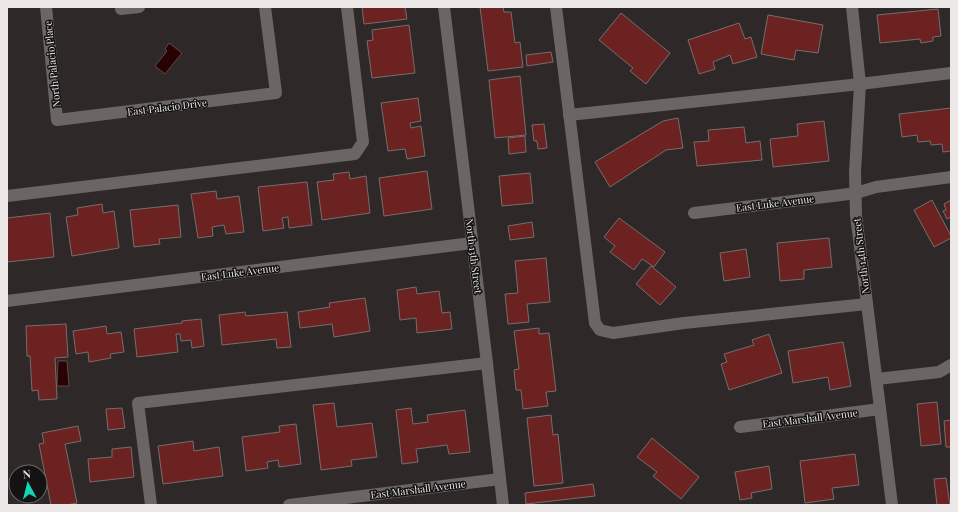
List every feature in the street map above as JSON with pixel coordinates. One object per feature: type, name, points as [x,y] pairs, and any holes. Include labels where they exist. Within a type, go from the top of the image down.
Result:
[{"type":"street","name":"North Palacio Place","points":[[46,7],[58,120]]},
{"type":"street","points":[[121,7],[121,9],[139,7]]},
{"type":"street","name":"East Palacio Drive","points":[[58,120],[276,93],[265,7]]},
{"type":"street","points":[[7,196],[355,154],[362,142],[347,7]]},
{"type":"street","name":"North 13th Street","points":[[444,7],[503,505]]},
{"type":"street","points":[[556,7],[595,323],[600,330],[613,333],[684,323],[867,304]]},
{"type":"street","name":"North 14th Street","points":[[852,7],[860,84],[855,172],[856,215],[892,505]]},
{"type":"street","points":[[569,115],[951,73]]},
{"type":"street","name":"East Luke Avenue","points":[[694,213],[856,193],[876,187],[951,177]]},
{"type":"street","name":"East Luke Avenue","points":[[7,301],[472,243]]},
{"type":"street","points":[[151,505],[138,403],[487,363]]},
{"type":"street","points":[[877,379],[939,372],[951,364]]},
{"type":"street","name":"East Marshall Avenue","points":[[740,427],[880,409]]},
{"type":"street","name":"East Marshall Avenue","points":[[289,505],[500,480]]},
{"type":"shaded area","points":[[169,43],[182,53],[165,74],[155,66],[167,51],[165,49]]},
{"type":"shaded area","points":[[58,361],[67,361],[69,386],[57,386]]},
{"type":"building","points":[[362,7],[405,7],[407,19],[364,24]]},
{"type":"building","points":[[480,7],[503,7],[504,12],[511,12],[515,43],[520,42],[523,67],[488,71]]},
{"type":"building","points":[[938,9],[941,36],[933,37],[933,41],[921,43],[920,39],[880,43],[877,15]]},
{"type":"building","points":[[621,13],[670,53],[646,84],[630,71],[633,68],[599,40]]},
{"type":"building","points":[[768,15],[823,25],[818,53],[796,50],[794,60],[761,54]]},
{"type":"building","points":[[739,23],[745,39],[751,37],[757,57],[733,64],[730,55],[713,62],[715,69],[699,74],[688,40]]},
{"type":"building","points":[[409,25],[415,73],[372,78],[367,41],[373,40],[372,30]]},
{"type":"building","points":[[551,52],[553,62],[527,66],[526,55]]},
{"type":"building","points":[[520,76],[526,135],[495,138],[489,80]]},
{"type":"building","points":[[418,98],[421,121],[410,123],[411,128],[421,126],[425,156],[407,159],[405,149],[388,151],[381,103]]},
{"type":"building","points":[[951,108],[951,151],[943,152],[942,144],[931,145],[930,141],[918,142],[917,135],[902,137],[899,114]]},
{"type":"building","points":[[678,118],[683,148],[666,150],[610,187],[595,162],[663,121]]},
{"type":"building","points":[[824,121],[829,161],[773,167],[770,139],[798,136],[797,124]]},
{"type":"building","points":[[544,124],[547,148],[538,149],[537,141],[534,141],[532,125]]},
{"type":"building","points":[[744,127],[746,143],[760,141],[762,160],[697,166],[694,142],[709,141],[708,130]]},
{"type":"building","points":[[525,136],[526,152],[509,154],[508,138]]},
{"type":"building","points":[[427,171],[432,209],[384,216],[379,178]]},
{"type":"building","points":[[349,172],[350,179],[366,176],[370,213],[322,220],[317,182],[334,180],[333,174]]},
{"type":"building","points":[[530,173],[533,203],[502,206],[499,176]]},
{"type":"building","points":[[307,182],[312,225],[289,228],[288,217],[282,218],[284,228],[263,231],[258,187]]},
{"type":"building","points":[[216,191],[217,199],[239,196],[244,232],[226,234],[224,225],[212,227],[213,236],[198,238],[191,194]]},
{"type":"building","points":[[932,200],[951,236],[951,238],[934,247],[914,210]]},
{"type":"building","points":[[951,200],[951,217],[947,219],[943,211],[946,210],[944,204]]},
{"type":"building","points":[[102,204],[103,213],[114,211],[119,248],[72,256],[66,217],[78,215],[77,208]]},
{"type":"building","points":[[178,205],[181,237],[159,239],[160,244],[134,247],[130,210]]},
{"type":"building","points":[[50,213],[54,257],[7,262],[7,218]]},
{"type":"building","points":[[619,218],[665,252],[654,267],[642,259],[634,270],[610,252],[615,246],[604,237]]},
{"type":"building","points":[[532,222],[534,237],[510,240],[508,226]]},
{"type":"building","points":[[829,238],[832,267],[804,270],[804,279],[780,281],[777,243]]},
{"type":"building","points":[[746,249],[750,277],[724,281],[720,253]]},
{"type":"building","points":[[546,258],[550,302],[527,304],[529,322],[508,324],[505,294],[518,293],[515,261]]},
{"type":"building","points":[[651,266],[676,287],[660,305],[636,284]]},
{"type":"building","points":[[416,287],[417,294],[439,291],[442,313],[450,312],[452,329],[417,333],[416,318],[400,320],[397,290]]},
{"type":"building","points":[[365,298],[370,331],[334,337],[332,324],[300,328],[298,312],[330,307],[329,303]]},
{"type":"building","points":[[245,312],[246,316],[287,312],[291,347],[277,348],[276,339],[222,345],[219,315]]},
{"type":"building","points":[[201,319],[204,346],[192,348],[191,340],[181,341],[180,334],[176,334],[178,352],[137,357],[134,329]]},
{"type":"building","points":[[66,324],[68,357],[55,358],[57,399],[39,400],[38,390],[32,391],[30,356],[27,356],[26,326]]},
{"type":"building","points":[[106,326],[107,334],[121,332],[124,352],[110,354],[111,358],[89,362],[88,352],[76,354],[73,331]]},
{"type":"building","points":[[539,328],[539,334],[549,333],[556,391],[546,392],[548,406],[523,409],[521,390],[516,390],[514,370],[519,369],[514,331]]},
{"type":"building","points":[[769,334],[782,373],[729,390],[721,364],[727,362],[724,354],[754,345],[752,340]]},
{"type":"building","points":[[843,342],[851,386],[830,390],[828,377],[793,383],[788,351]]},
{"type":"building","points":[[937,402],[941,444],[921,446],[917,404]]},
{"type":"building","points":[[334,403],[337,427],[372,423],[377,457],[351,460],[352,466],[321,470],[313,405]]},
{"type":"building","points":[[122,408],[125,428],[108,430],[106,409]]},
{"type":"building","points":[[411,408],[413,424],[428,422],[427,415],[465,410],[470,452],[449,454],[447,445],[416,449],[418,462],[402,464],[396,410]]},
{"type":"building","points":[[551,415],[553,435],[558,434],[563,483],[534,486],[527,418]]},
{"type":"building","points":[[951,420],[951,447],[946,447],[944,421]]},
{"type":"building","points":[[296,424],[301,464],[279,467],[278,460],[267,462],[268,468],[246,471],[242,437],[280,432],[279,426]]},
{"type":"building","points":[[78,426],[81,441],[65,444],[77,503],[51,505],[48,490],[48,464],[43,464],[39,444],[44,443],[42,433]]},
{"type":"building","points":[[652,438],[699,477],[681,499],[653,476],[657,472],[637,457]]},
{"type":"building","points":[[193,441],[194,451],[219,447],[223,476],[163,484],[158,446]]},
{"type":"building","points":[[131,447],[134,477],[90,482],[88,459],[112,457],[112,449]]},
{"type":"building","points":[[855,454],[859,485],[832,488],[834,499],[805,503],[800,461]]},
{"type":"building","points":[[769,466],[772,489],[751,493],[752,498],[740,500],[735,472]]},
{"type":"building","points":[[946,478],[950,505],[937,505],[934,479]]},
{"type":"building","points":[[593,484],[595,496],[526,504],[525,493]]}]
